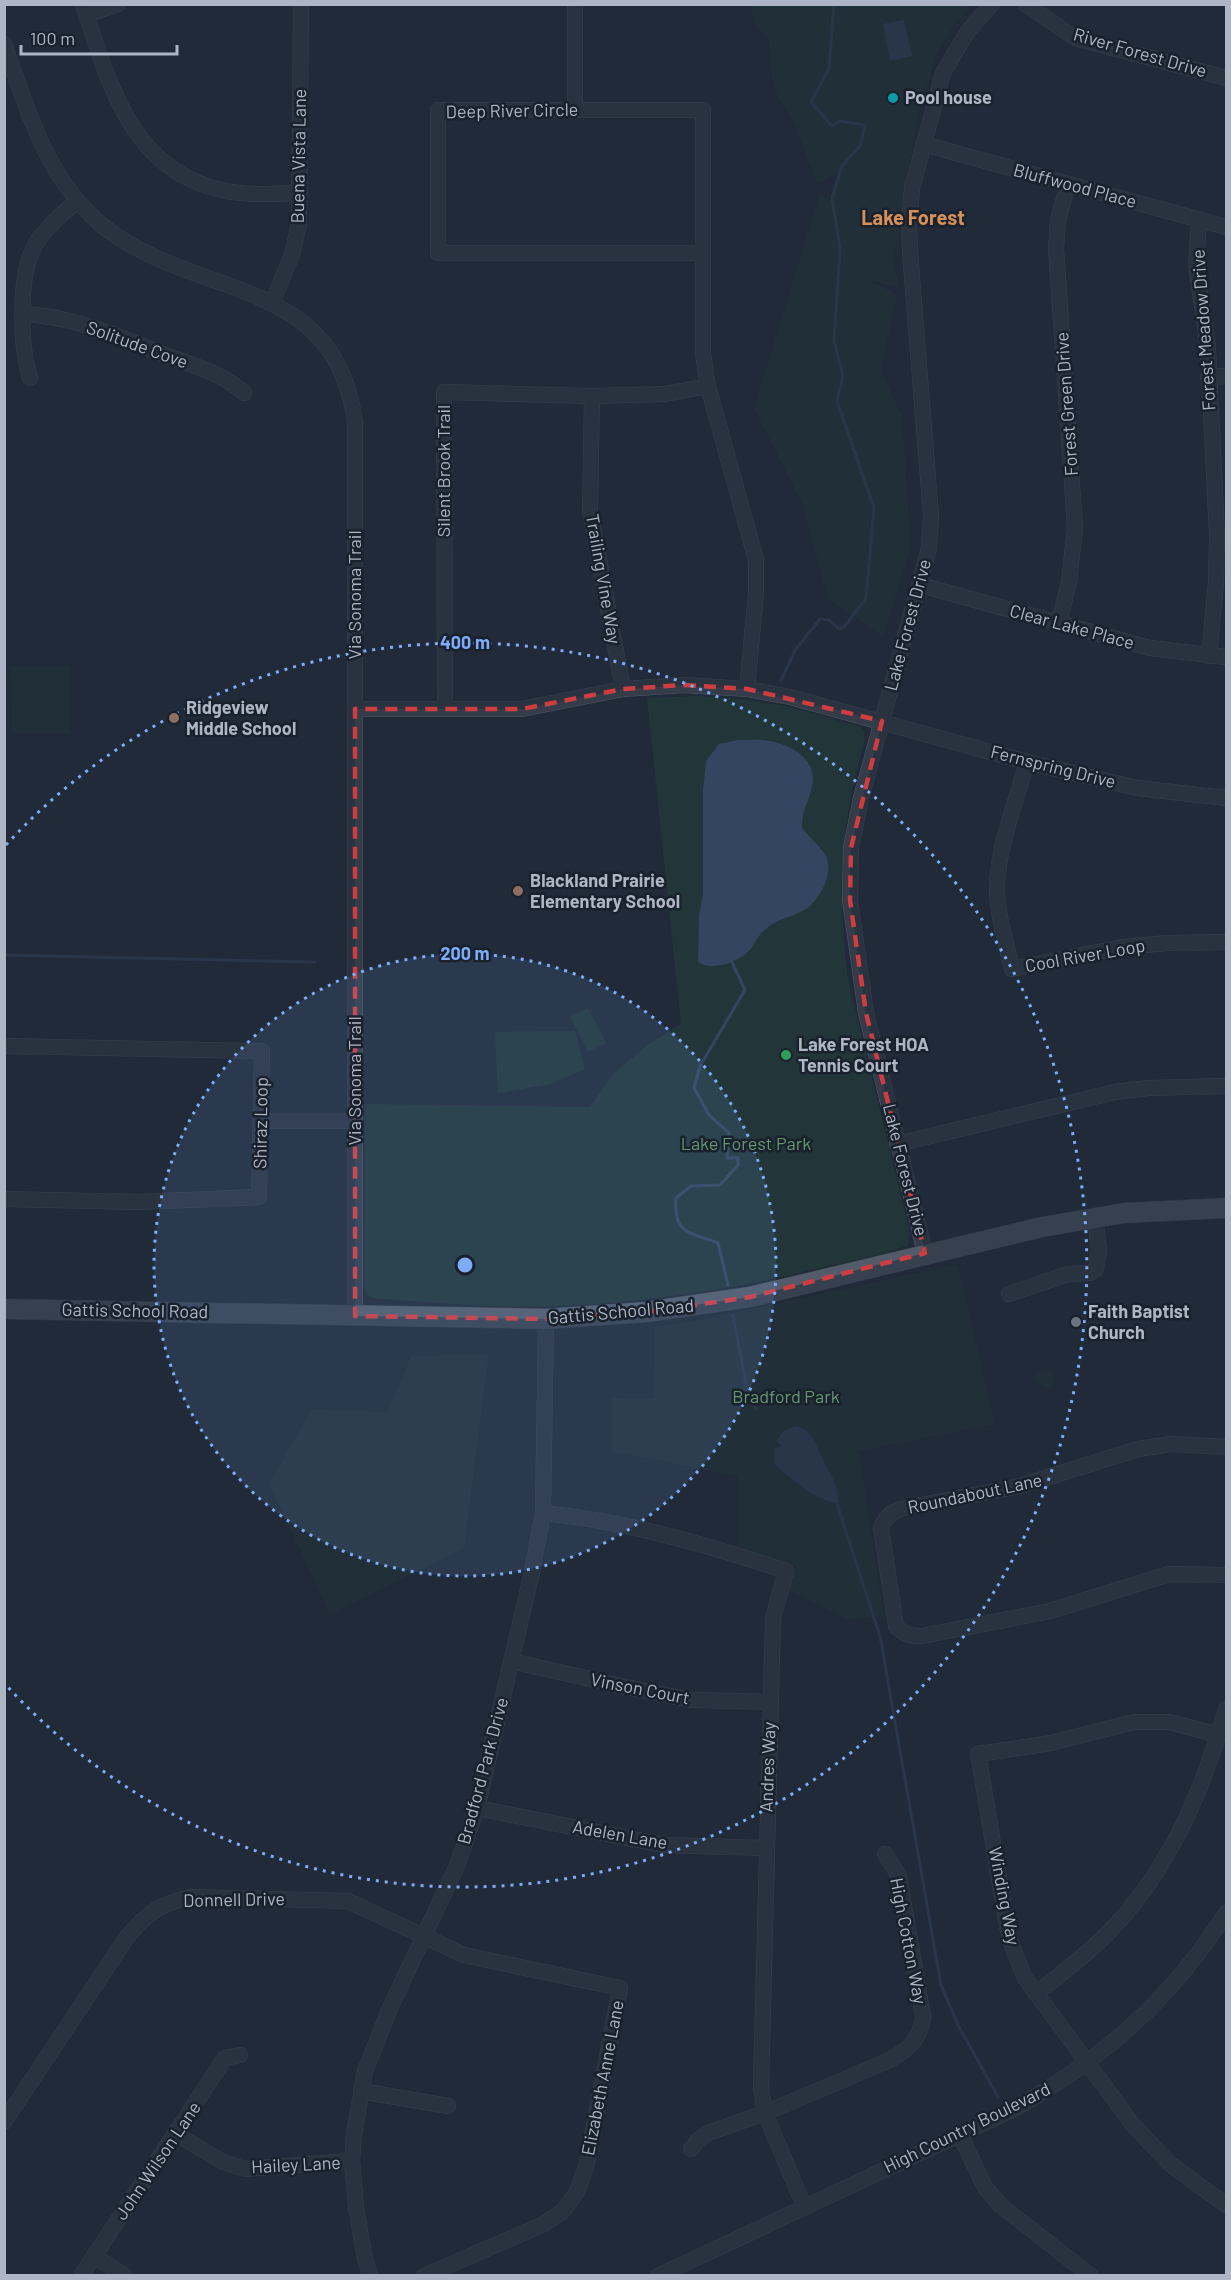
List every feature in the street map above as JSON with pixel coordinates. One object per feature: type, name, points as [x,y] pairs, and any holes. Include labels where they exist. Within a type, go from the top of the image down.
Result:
[{"type":"main road","name":"Gattis School Road","points":[[4,1309],[546,1319],[647,1312],[762,1294],[1042,1227],[1124,1213],[1227,1208]]},
{"type":"street","points":[[118,4],[85,10],[123,114],[141,140],[161,161],[188,178],[221,190],[249,194],[300,193]]},
{"type":"street","name":"Buena Vista Lane","points":[[272,303],[297,238],[300,193],[301,4]]},
{"type":"street","points":[[575,4],[575,110]]},
{"type":"street","name":"Lake Forest Drive","points":[[926,1253],[897,1144],[867,1013],[850,900],[851,848],[861,798],[929,548],[931,516],[909,223],[912,188],[943,73],[968,31],[992,4]]},
{"type":"street","name":"River Forest Drive","points":[[1024,4],[1075,38],[1227,78]]},
{"type":"street","name":"Via Sonoma Trail","points":[[4,44],[40,143],[56,172],[77,201],[102,225],[140,250],[272,303],[308,326],[324,342],[339,366],[353,408],[355,424],[355,1316]]},
{"type":"street","name":"Deep River Circle","points":[[703,253],[438,253],[438,110],[703,110],[703,253],[703,354],[708,386],[756,560],[756,593],[747,689]]},
{"type":"street","name":"Bluffwood Place","points":[[923,144],[1227,227]]},
{"type":"street","name":"Forest Green Drive","points":[[1059,623],[1069,582],[1075,528],[1056,248],[1058,220],[1068,184]]},
{"type":"street","points":[[30,378],[24,354],[23,314],[26,271],[35,245],[44,232],[77,201]]},
{"type":"street","name":"Forest Meadow Drive","points":[[1199,220],[1196,265],[1208,348],[1208,377],[1221,519],[1209,656]]},
{"type":"street","name":"Solitude Cove","points":[[23,314],[64,320],[95,328],[221,376],[244,393]]},
{"type":"street","points":[[1208,377],[1227,376]]},
{"type":"street","name":"Silent Brook Trail","points":[[445,708],[444,392],[592,396],[665,394],[708,386]]},
{"type":"street","name":"Trailing Vine Way","points":[[592,396],[590,511],[623,689]]},
{"type":"street","name":"Clear Lake Place","points":[[920,585],[1150,648],[1227,657]]},
{"type":"street","name":"Fernspring Drive","points":[[355,709],[522,709],[623,689],[684,685],[747,689],[790,697],[1027,762],[1137,788],[1227,798]]},
{"type":"street","name":"Cool River Loop","points":[[1027,762],[1000,860],[997,888],[999,912],[1011,969],[1123,946],[1227,942]]},
{"type":"street","name":"Shiraz Loop","points":[[4,1046],[262,1051],[259,1197],[139,1202],[4,1198]]},
{"type":"street","points":[[897,1144],[1115,1092],[1148,1088],[1227,1086]]},
{"type":"street","points":[[262,1121],[355,1121]]},
{"type":"street","points":[[1010,1294],[1068,1274],[1090,1273],[1096,1269],[1099,1250],[1095,1218]]},
{"type":"street","name":"Bradford Park Drive","points":[[370,2276],[356,2207],[352,2162],[364,2071],[457,1866],[477,1808],[532,1572],[543,1514],[546,1319]]},
{"type":"street","name":"Roundabout Lane","points":[[1227,1447],[1171,1444],[1138,1449],[1020,1486],[900,1509],[892,1512],[881,1528],[896,1626],[910,1636],[922,1636],[1050,1611],[1169,1574],[1227,1575]]},
{"type":"street","name":"Andres Way","points":[[543,1514],[575,1516],[701,1543],[786,1571],[773,1618],[761,2087],[765,2114],[804,2206]]},
{"type":"street","name":"Vinson Court","points":[[511,1661],[609,1684],[692,1700],[770,1702]]},
{"type":"street","points":[[1036,1994],[1106,1935],[1146,1886],[1185,1822],[1201,1788],[1227,1709]]},
{"type":"street","name":"Winding Way","points":[[1219,1735],[1169,1722],[1134,1722],[1051,1743],[978,1754],[1011,1943],[1025,1978],[1133,2125],[1151,2145],[1191,2181],[1227,2205]]},
{"type":"street","name":"Adelen Lane","points":[[477,1808],[663,1845],[766,1848]]},
{"type":"street","name":"High Cotton Way","points":[[691,2149],[708,2133],[765,2114],[900,2054],[912,2045],[920,2031],[922,2016],[899,1876],[885,1854]]},
{"type":"street","name":"Donnell Drive","points":[[4,2122],[127,1937],[154,1909],[191,1896],[338,1900],[357,1905],[425,1936]]},
{"type":"street","name":"High Country Boulevard","points":[[658,2276],[678,2271],[804,2206],[1012,2110],[1087,2064],[1127,2031],[1168,1992],[1192,1963],[1227,1913]]},
{"type":"street","name":"Elizabeth Anne Lane","points":[[424,2276],[542,2225],[563,2211],[577,2192],[586,2167],[620,1988],[465,1954],[425,1936]]},
{"type":"street","name":"John Wilson Lane","points":[[81,2276],[225,2058],[240,2055]]},
{"type":"street","points":[[361,2091],[448,2106]]},
{"type":"street","name":"Hailey Lane","points":[[176,2134],[223,2162],[245,2169],[352,2162]]},
{"type":"street","points":[[960,2135],[985,2187],[1001,2206],[1091,2276]]},
{"type":"street","points":[[94,2256],[125,2276]]},
{"type":"highlighted area","points":[[684,685],[747,689],[882,721],[851,848],[850,900],[866,1013],[925,1253],[750,1297],[647,1312],[546,1319],[355,1316],[355,709],[522,709],[623,689]]},
{"type":"green space","points":[[750,5],[972,5],[950,31],[937,54],[918,115],[894,255],[898,288],[867,279],[897,295],[881,370],[902,417],[911,547],[883,637],[828,599],[802,503],[754,408],[820,193],[832,201],[840,172],[817,184],[794,123],[778,97],[772,79],[768,37],[756,26]]},
{"type":"green space","points":[[11,666],[70,666],[70,733],[12,733]]},
{"type":"green space","name":"Lake Forest Park","points":[[697,696],[742,699],[790,707],[861,727],[864,731],[864,743],[845,831],[842,918],[848,979],[910,1234],[908,1245],[877,1255],[779,1277],[697,1293],[615,1303],[532,1307],[372,1298],[367,1295],[364,1287],[365,1104],[590,1107],[612,1075],[649,1044],[681,1024],[647,698]]},
{"type":"green space","points":[[588,1008],[606,1043],[588,1052],[570,1017]]},
{"type":"green space","points":[[575,1031],[585,1069],[551,1084],[498,1093],[495,1032]]},
{"type":"green space","name":"Bradford Park","points":[[958,1264],[995,1424],[859,1451],[884,1617],[847,1619],[789,1590],[796,1566],[738,1547],[738,1476],[611,1451],[611,1398],[653,1399],[655,1326],[696,1321]]},
{"type":"green space","points":[[489,1354],[464,1549],[330,1614],[269,1484],[312,1409],[388,1412],[411,1356]]},
{"type":"green space","points":[[1051,1370],[1055,1378],[1052,1386],[1046,1388],[1038,1383],[1035,1377],[1037,1374]]},
{"type":"water","points":[[904,20],[912,56],[890,61],[883,24]]},
{"type":"water","points":[[738,740],[780,743],[796,751],[808,762],[813,778],[802,828],[826,856],[829,869],[819,896],[810,906],[771,925],[759,936],[749,951],[738,959],[710,966],[698,962],[699,916],[703,894],[703,791],[706,761],[719,744]]},
{"type":"water","points":[[795,1426],[807,1431],[814,1439],[834,1480],[838,1503],[820,1498],[774,1464],[775,1445],[776,1449],[782,1446],[777,1441],[782,1432]]},
{"type":"waterway","points":[[781,680],[796,649],[820,619],[829,620],[839,629],[844,627],[866,598],[874,508],[837,401],[843,376],[834,341],[840,249],[832,198],[842,166],[860,146],[865,125],[840,121],[832,126],[811,102],[829,68],[834,4]]},
{"type":"waterway","points":[[4,955],[315,962]]},
{"type":"waterway","points":[[728,1285],[718,1243],[691,1233],[680,1225],[677,1219],[676,1198],[691,1186],[720,1185],[738,1165],[738,1158],[727,1158],[729,1133],[709,1115],[694,1088],[700,1066],[745,990],[731,960]]},
{"type":"waterway","points":[[733,1315],[747,1389],[756,1409]]},
{"type":"waterway","points":[[836,1501],[880,1636],[941,1985],[958,2025],[998,2097]]},
{"type":"place","name":"Pool house","points":[[893,98]]},
{"type":"place","name":"Ridgeview Middle School","points":[[174,718]]},
{"type":"place","name":"Blackland Prairie Elementary School","points":[[518,891]]},
{"type":"place","name":"Lake Forest HOA Tennis Court","points":[[786,1055]]},
{"type":"place","name":"Faith Baptist Church","points":[[1076,1322]]},
{"type":"district","name":"Lake Forest","points":[[913,218]]}]
